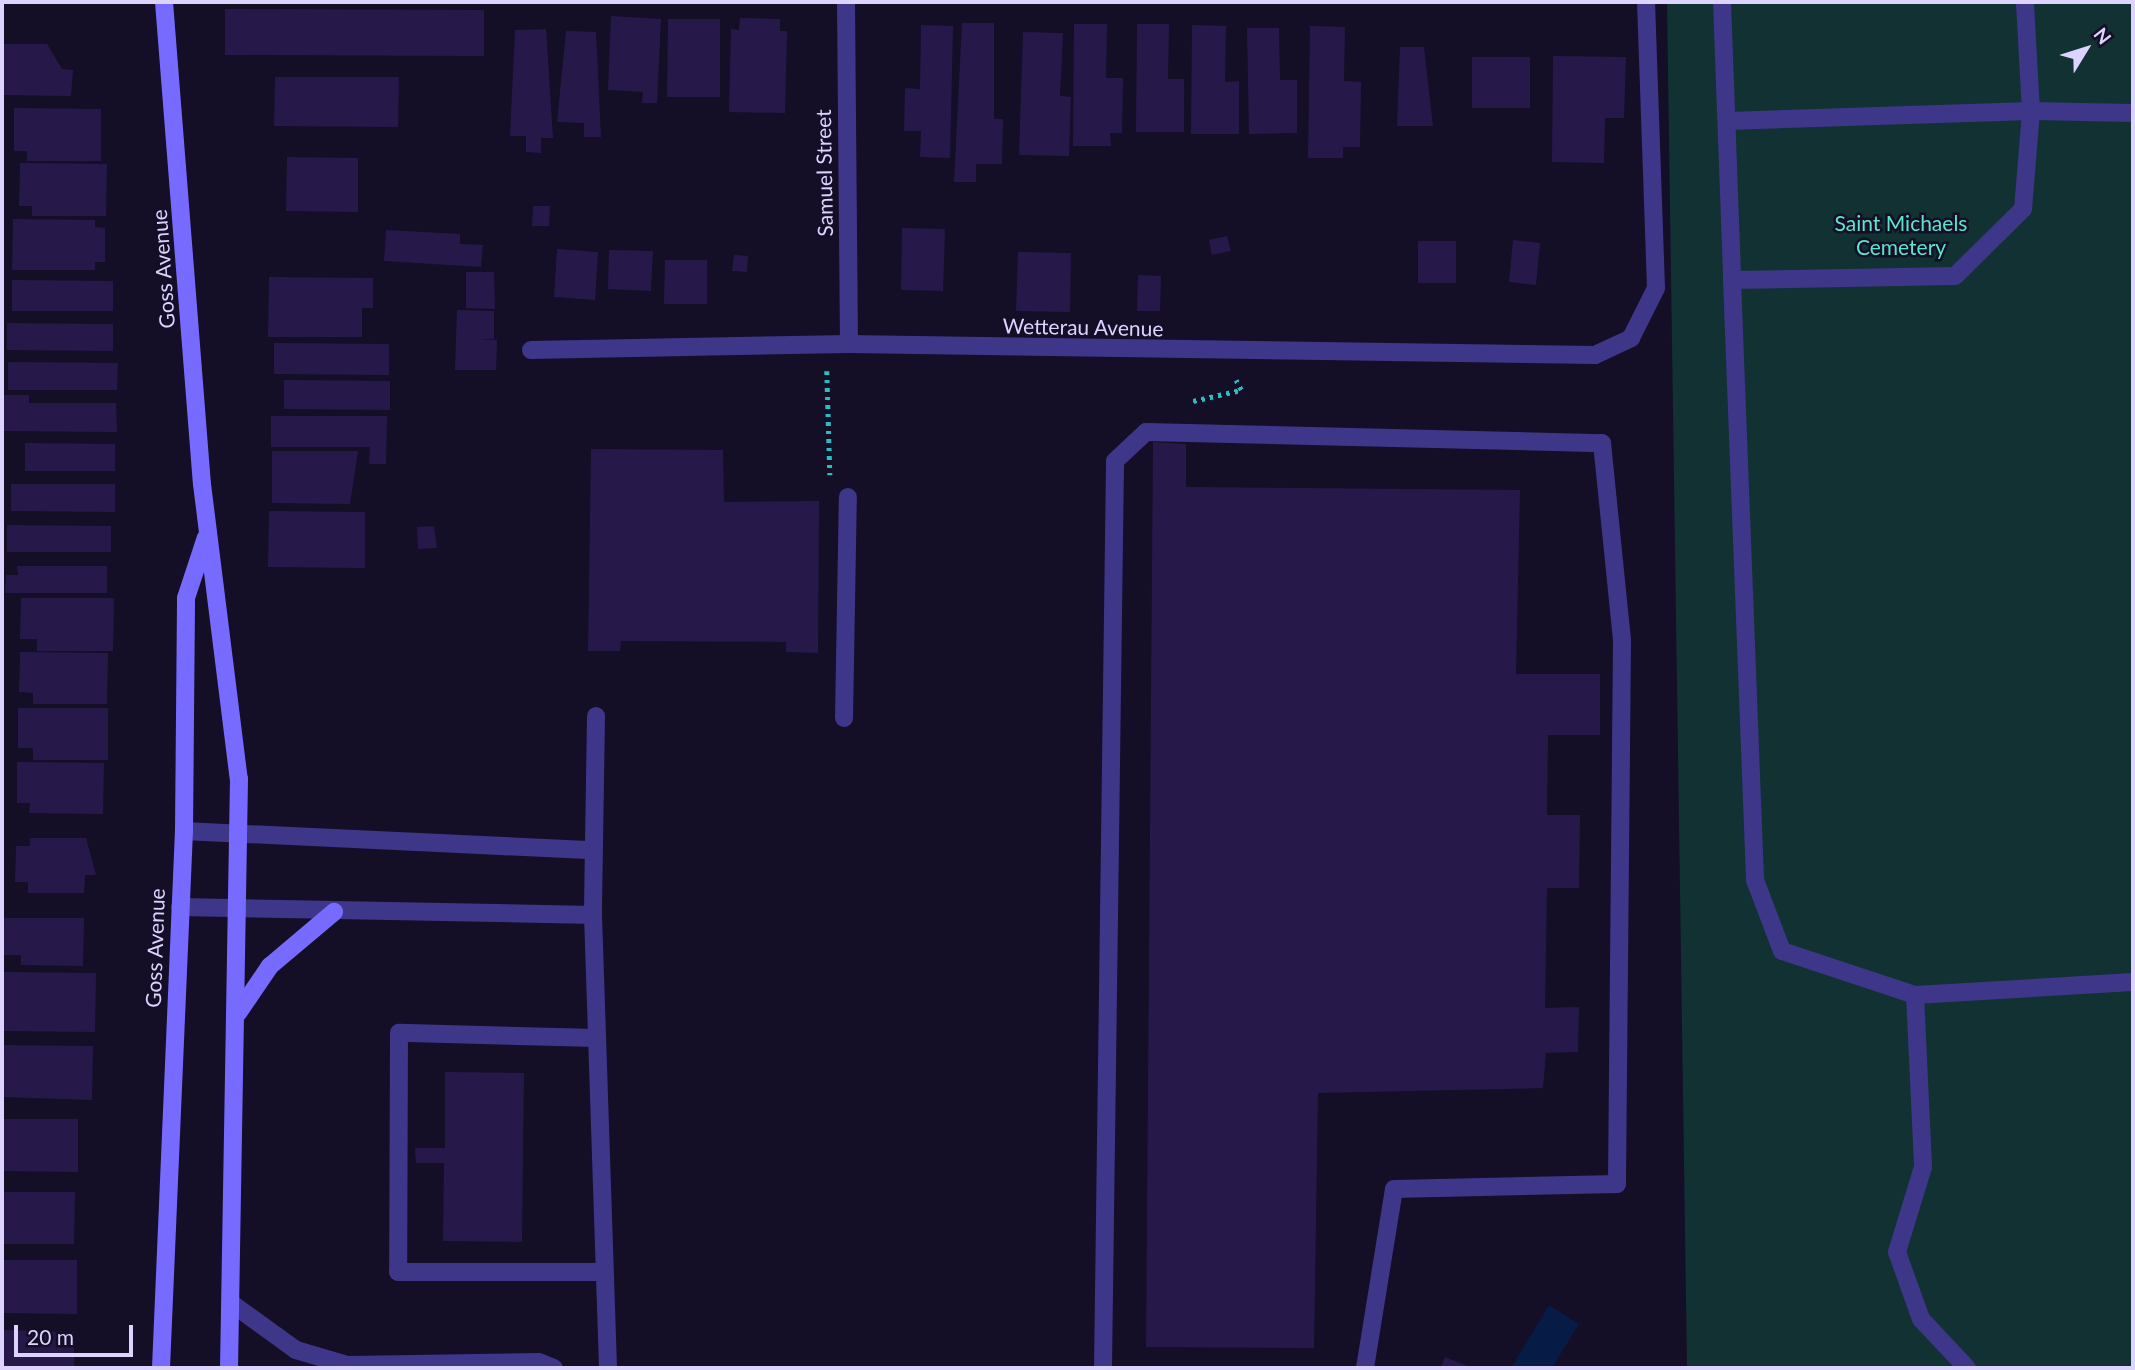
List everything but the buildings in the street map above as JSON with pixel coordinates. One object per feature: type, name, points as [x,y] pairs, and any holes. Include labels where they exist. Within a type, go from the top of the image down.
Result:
[{"type":"main road","name":"Goss Avenue","points":[[164,2],[207,533],[239,779],[238,1013],[229,1368]]},
{"type":"main road","name":"Goss Avenue","points":[[161,1368],[184,831],[186,598],[207,533]]},
{"type":"main road","points":[[238,1013],[270,966],[334,912]]},
{"type":"street","name":"Samuel Street","points":[[845,2],[849,344]]},
{"type":"street","name":"Wetterau Avenue","points":[[531,350],[849,344],[1595,355],[1631,338],[1656,288],[1646,2]]},
{"type":"street","points":[[1723,2],[1755,880],[1782,951],[1914,995],[2133,982]]},
{"type":"street","points":[[1732,280],[1955,276],[2023,209],[2031,110],[2025,2]]},
{"type":"street","points":[[1727,121],[2031,110],[2133,113]]},
{"type":"street","points":[[1103,1368],[1115,461],[1146,432],[1602,443],[1622,641],[1617,1184],[1394,1189],[1365,1368]]},
{"type":"street","points":[[844,718],[848,497]]},
{"type":"street","points":[[596,716],[593,915],[608,1368]]},
{"type":"street","points":[[184,831],[593,850]]},
{"type":"street","points":[[180,907],[593,915]]},
{"type":"street","points":[[1914,995],[1923,1167],[1897,1252],[1921,1319],[1967,1368]]},
{"type":"street","points":[[596,1038],[399,1033],[398,1272],[604,1272]]},
{"type":"street","points":[[231,1303],[296,1350],[346,1365],[539,1362],[554,1368]]},
{"type":"path","points":[[827,344],[831,476],[848,497]]},
{"type":"path","points":[[1202,401],[1241,390],[1240,382],[1228,377]]},
{"type":"green space","name":"Saint Michaels Cemetery","points":[[1667,2],[2133,2],[2133,1368],[1687,1368]]},
{"type":"water","points":[[1549,1305],[1579,1324],[1552,1368],[1511,1368]]}]
